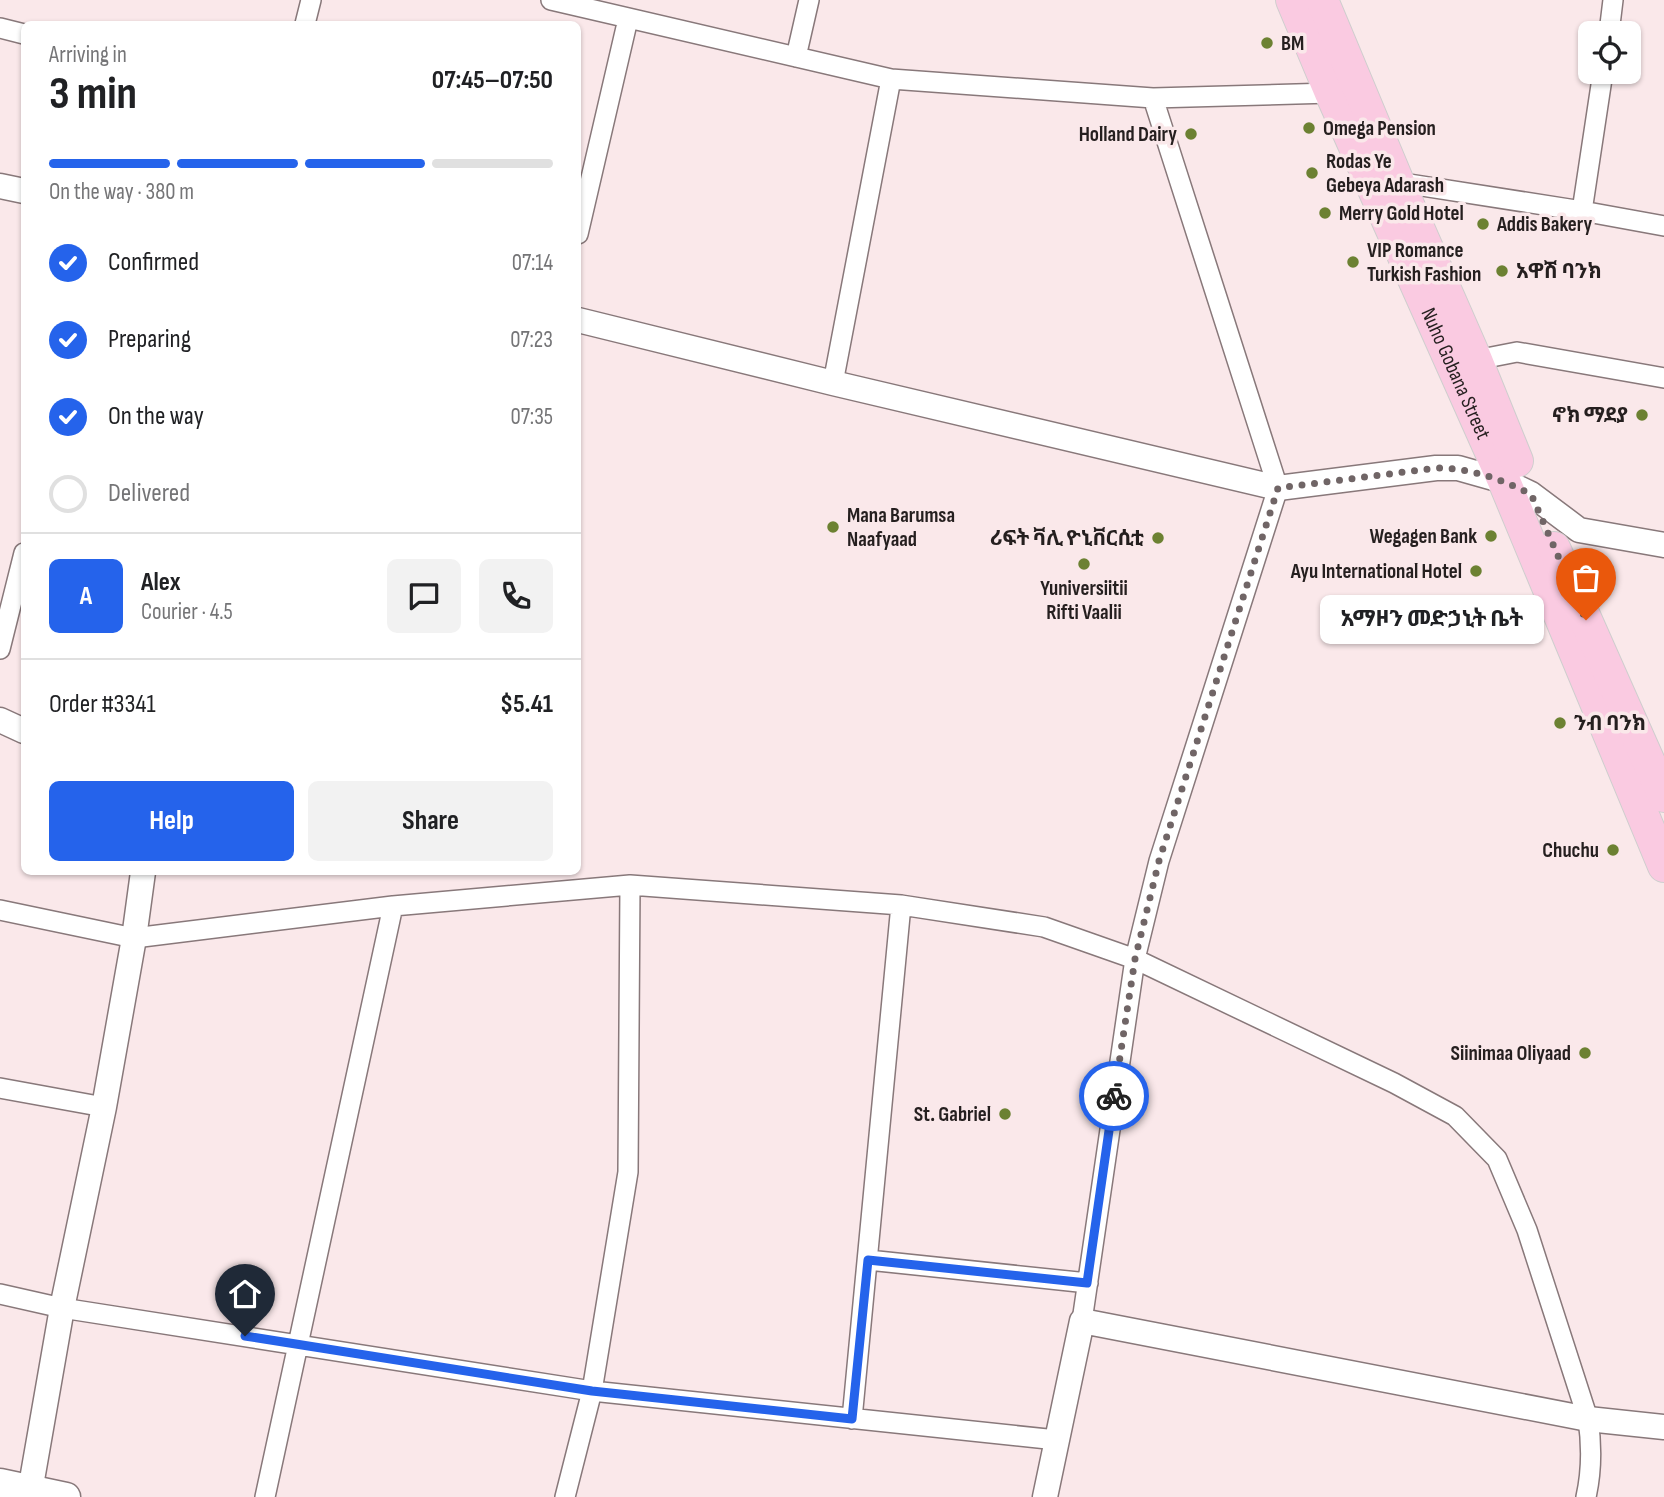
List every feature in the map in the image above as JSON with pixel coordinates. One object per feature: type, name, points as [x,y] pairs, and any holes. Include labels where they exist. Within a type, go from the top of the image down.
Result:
[{"type":"main road","name":"Nuho Gobana Street","points":[[1292,0],[1331,93],[1383,181],[1476,360],[1517,488],[1664,866]]},
{"type":"main road","name":"Nuho Gobana Street","points":[[1322,0],[1383,181],[1517,488],[1664,796]]},
{"type":"main road","points":[[0,1483],[29,1493],[66,1497]]},
{"type":"street","points":[[306,21],[311,0]]},
{"type":"street","points":[[554,0],[891,79],[1153,98],[1331,93]]},
{"type":"street","points":[[796,57],[809,0]]},
{"type":"street","points":[[1611,21],[1614,0]]},
{"type":"street","points":[[581,205],[585,167],[628,19]]},
{"type":"street","points":[[0,28],[21,33]]},
{"type":"street","points":[[832,383],[891,79]]},
{"type":"street","points":[[1582,211],[1601,84]]},
{"type":"street","points":[[1045,1497],[1082,1321],[1135,959],[1159,861],[1278,488],[1153,98]]},
{"type":"street","points":[[1383,181],[1664,226]]},
{"type":"street","points":[[0,186],[21,190]]},
{"type":"street","points":[[581,321],[1278,488],[1436,468],[1458,468],[1517,488],[1579,530],[1664,545]]},
{"type":"street","points":[[1476,360],[1517,352],[1664,378]]},
{"type":"street","points":[[0,649],[21,565]]},
{"type":"street","points":[[0,720],[21,730]]},
{"type":"street","points":[[29,1493],[62,1308],[104,1107],[143,875]]},
{"type":"street","points":[[0,910],[134,938],[393,906],[630,885],[901,905],[1044,927],[1135,959],[1394,1083],[1455,1116],[1497,1159],[1527,1230],[1588,1419],[1592,1445],[1591,1472],[1586,1497]]},
{"type":"street","points":[[565,1497],[592,1391],[628,1172],[630,885]]},
{"type":"street","points":[[852,1419],[901,905]]},
{"type":"street","points":[[265,1497],[393,906]]},
{"type":"street","points":[[0,1088],[104,1107]]},
{"type":"street","points":[[868,1260],[1087,1283]]},
{"type":"street","points":[[0,1294],[62,1308],[592,1391],[1057,1440]]},
{"type":"street","points":[[1082,1321],[1588,1419],[1664,1427]]},
{"type":"way so far","points":[[1114,1096],[1135,959],[1159,861],[1278,488],[1436,468],[1458,468],[1504,481],[1531,494],[1586,620]]},
{"type":"place","name":"BM","points":[[1267,43]]},
{"type":"place","name":"Omega Pension","points":[[1309,128]]},
{"type":"place","name":"Holland Dairy","points":[[1191,134]]},
{"type":"place","name":"Rodas Ye Gebeya Adarash","points":[[1312,173]]},
{"type":"place","name":"Merry Gold Hotel","points":[[1325,213]]},
{"type":"place","name":"Addis Bakery","points":[[1483,224]]},
{"type":"place","name":"VIP Romance Turkish Fashion","points":[[1353,262]]},
{"type":"place","name":"አዋሽ ባንክ","points":[[1502,271]]},
{"type":"place","name":"ኖክ ማደያ","points":[[1642,415]]},
{"type":"place","name":"Mana Barumsa Naafyaad","points":[[833,527]]},
{"type":"place","name":"Wegagen Bank","points":[[1491,536]]},
{"type":"place","name":"ሪፍት ቫሊ ዮኒቨርሲቲ","points":[[1158,538]]},
{"type":"place","name":"Yuniversiitii Rifti Vaalii","points":[[1084,564]]},
{"type":"place","name":"Ayu International Hotel","points":[[1476,571]]},
{"type":"place","name":"አማዞን መድኃኒት ቤት","points":[[1586,620]]},
{"type":"place","name":"ንብ ባንክ","points":[[1560,723]]},
{"type":"place","name":"Chuchu","points":[[1613,850]]},
{"type":"place","name":"Siinimaa Oliyaad","points":[[1585,1053]]},
{"type":"place","name":"St. Gabriel","points":[[1005,1114]]},
{"type":"route","points":[[245,1336],[592,1391],[852,1419],[868,1260],[1087,1283],[1114,1096]]}]
